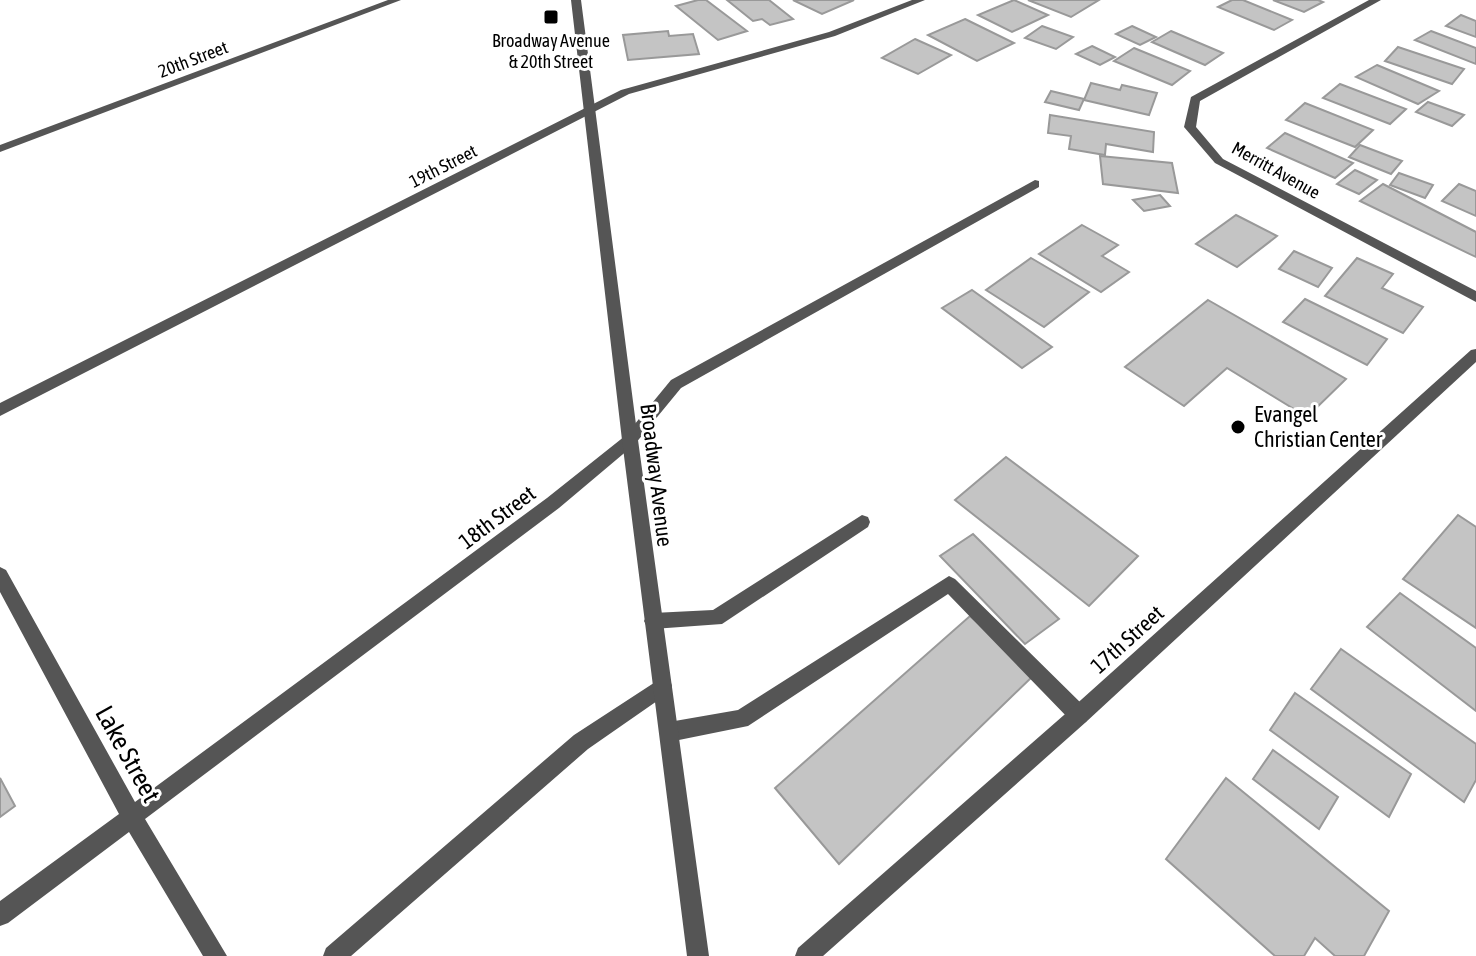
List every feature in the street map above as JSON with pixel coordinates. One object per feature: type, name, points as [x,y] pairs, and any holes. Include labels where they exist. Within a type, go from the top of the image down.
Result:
[{"type":"street","name":"20th Street","points":[[0,149],[396,0]]},
{"type":"street","name":"Broadway Avenue","points":[[576,0],[698,956]]},
{"type":"street","name":"19th Street","points":[[0,410],[625,92],[832,34],[920,0]]},
{"type":"street","name":"Merritt Avenue","points":[[1376,0],[1195,99],[1190,127],[1219,161],[1476,297]]},
{"type":"street","name":"18th Street","points":[[0,915],[541,512],[630,440],[676,384],[1035,184]]},
{"type":"street","name":"17th Street","points":[[806,956],[1079,715],[1476,354]]},
{"type":"street","points":[[653,621],[716,618],[862,522]]},
{"type":"street","name":"Lake Street","points":[[0,575],[132,817],[216,956]]},
{"type":"street","points":[[669,732],[741,719],[949,584],[1079,715]]},
{"type":"street","points":[[334,956],[581,742],[663,686]]},
{"type":"building","points":[[706,0],[747,31],[718,40],[676,6]]},
{"type":"building","points":[[727,0],[769,0],[793,19],[770,25],[762,19],[753,21]]},
{"type":"building","points":[[793,0],[854,0],[822,14]]},
{"type":"building","points":[[1014,0],[1048,15],[1012,32],[978,15]]},
{"type":"building","points":[[1028,0],[1099,0],[1071,17]]},
{"type":"building","points":[[1232,0],[1243,0],[1292,20],[1274,30],[1218,7]]},
{"type":"building","points":[[1273,0],[1318,0],[1323,2],[1304,12]]},
{"type":"building","points":[[1461,15],[1476,21],[1476,37],[1446,26]]},
{"type":"building","points":[[965,19],[1014,43],[977,61],[928,35]]},
{"type":"building","points":[[1042,26],[1073,37],[1056,49],[1025,38]]},
{"type":"building","points":[[1132,26],[1156,37],[1140,45],[1116,34]]},
{"type":"building","points":[[668,31],[669,36],[693,34],[699,54],[628,60],[623,35]]},
{"type":"building","points":[[1171,31],[1223,53],[1205,65],[1152,42]]},
{"type":"building","points":[[1431,31],[1476,48],[1476,64],[1415,40]]},
{"type":"building","points":[[915,39],[951,55],[918,74],[882,58]]},
{"type":"building","points":[[1092,46],[1115,57],[1100,65],[1076,54]]},
{"type":"building","points":[[1398,47],[1464,69],[1452,84],[1385,61]]},
{"type":"building","points":[[1134,48],[1190,71],[1172,85],[1114,61]]},
{"type":"building","points":[[1377,65],[1439,91],[1418,104],[1356,77]]},
{"type":"building","points":[[1091,83],[1120,90],[1122,85],[1157,93],[1149,115],[1084,100]]},
{"type":"building","points":[[1340,84],[1406,109],[1390,124],[1323,98]]},
{"type":"building","points":[[1051,91],[1084,99],[1079,110],[1045,102]]},
{"type":"building","points":[[1428,102],[1464,115],[1452,126],[1416,112]]},
{"type":"building","points":[[1305,103],[1373,130],[1355,147],[1286,120]]},
{"type":"building","points":[[1050,115],[1154,132],[1153,152],[1106,144],[1105,155],[1069,149],[1071,136],[1048,133]]},
{"type":"building","points":[[1285,133],[1353,163],[1335,178],[1267,148]]},
{"type":"building","points":[[1360,145],[1402,161],[1391,174],[1349,157]]},
{"type":"building","points":[[1100,156],[1172,163],[1178,193],[1103,184]]},
{"type":"building","points":[[1355,170],[1377,180],[1359,194],[1337,184]]},
{"type":"building","points":[[1399,173],[1433,185],[1425,198],[1390,185]]},
{"type":"building","points":[[1383,184],[1476,232],[1476,257],[1360,201]]},
{"type":"building","points":[[1459,184],[1476,191],[1476,216],[1442,201]]},
{"type":"building","points":[[1160,195],[1170,206],[1144,211],[1133,200]]},
{"type":"building","points":[[1236,215],[1277,236],[1237,267],[1196,244]]},
{"type":"building","points":[[1082,225],[1118,245],[1102,256],[1129,272],[1101,292],[1039,254]]},
{"type":"building","points":[[1294,251],[1332,268],[1318,287],[1279,269]]},
{"type":"building","points":[[1031,258],[1089,292],[1044,327],[986,290]]},
{"type":"building","points":[[1357,258],[1393,274],[1382,288],[1423,307],[1403,333],[1325,296]]},
{"type":"building","points":[[972,290],[1052,347],[1022,368],[942,308]]},
{"type":"building","points":[[1305,299],[1387,339],[1367,365],[1283,322]]},
{"type":"building","points":[[1208,300],[1346,379],[1307,417],[1227,368],[1184,406],[1125,367]]},
{"type":"building","points":[[1006,457],[1138,556],[1089,606],[955,500]]},
{"type":"building","points":[[1458,515],[1476,527],[1476,628],[1403,579]]},
{"type":"building","points":[[973,534],[1059,619],[1025,644],[940,556]]},
{"type":"building","points":[[1400,593],[1476,648],[1476,711],[1367,627]]},
{"type":"building","points":[[970,616],[1035,674],[839,864],[775,788]]},
{"type":"building","points":[[1341,649],[1476,744],[1476,780],[1464,802],[1311,689]]},
{"type":"building","points":[[1295,693],[1411,774],[1389,817],[1270,730]]},
{"type":"building","points":[[1273,750],[1338,797],[1319,829],[1253,779]]},
{"type":"building","points":[[0,778],[15,806],[0,817]]},
{"type":"building","points":[[1226,778],[1389,911],[1364,956],[1335,956],[1315,938],[1304,956],[1275,956],[1166,859]]},
{"type":"place","name":"Broadway Avenue & 20th Street","points":[[551,17]]},
{"type":"place","name":"Evangel Christian Center","points":[[1238,427]]}]
